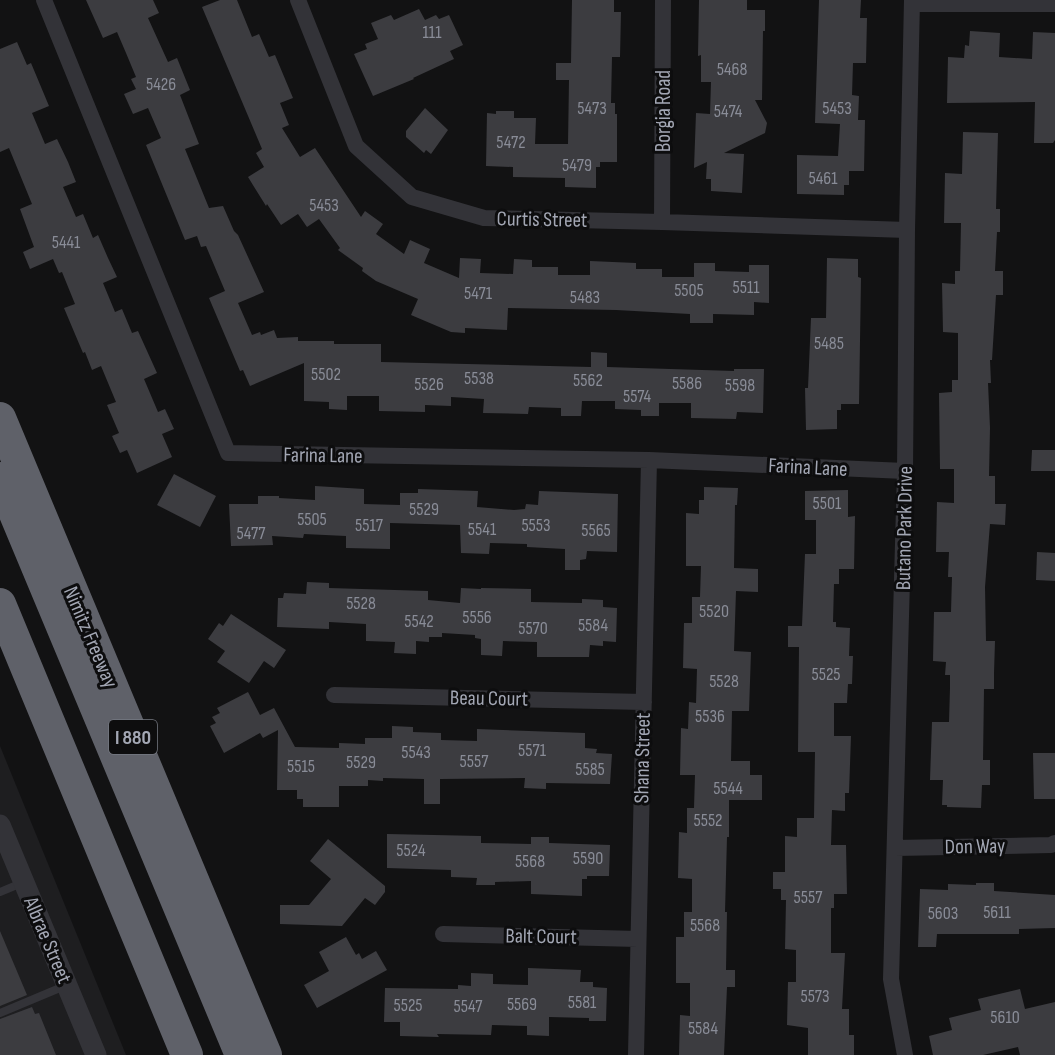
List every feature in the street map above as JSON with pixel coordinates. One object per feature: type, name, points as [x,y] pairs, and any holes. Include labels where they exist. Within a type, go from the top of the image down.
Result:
[{"type":"highway","name":"Nimitz Freeway","points":[[0,418],[266,1055]]},
{"type":"highway","name":"I 880","points":[[0,478],[241,1055]]},
{"type":"highway","points":[[0,604],[187,1055]]},
{"type":"street","name":"Farina Lane","points":[[44,0],[228,453],[649,460],[905,471]]},
{"type":"street","name":"Borgia Road","points":[[662,222],[663,0]]},
{"type":"street","name":"Curtis Street","points":[[303,2],[356,146],[412,196],[484,218],[907,230]]},
{"type":"street","points":[[912,2],[1055,4]]},
{"type":"street","name":"Butano Park Drive","points":[[905,1055],[891,979],[905,471],[912,2]]},
{"type":"street","name":"Shana Street","points":[[636,1055],[649,460]]},
{"type":"street","name":"Beau Court","points":[[334,694],[644,702]]},
{"type":"street","name":"Albrae Street","points":[[0,825],[96,1055]]},
{"type":"street","name":"Don Way","points":[[895,848],[1051,845],[1055,843]]},
{"type":"street","name":"Balt Court","points":[[443,934],[638,939]]},
{"type":"lane","points":[[0,892],[24,882]]},
{"type":"lane","points":[[0,1013],[67,985]]},
{"type":"shaded area","points":[[0,746],[126,1055],[0,1055]]},
{"type":"building","points":[[86,0],[153,0],[159,13],[148,18],[168,62],[177,58],[190,90],[180,95],[199,144],[185,149],[209,208],[223,206],[264,292],[238,303],[252,335],[260,332],[261,335],[274,330],[277,338],[298,337],[298,341],[381,344],[381,362],[591,367],[591,352],[607,353],[607,367],[734,371],[734,369],[764,369],[763,413],[737,412],[736,419],[691,418],[691,403],[659,403],[659,416],[641,416],[641,410],[615,409],[615,401],[582,401],[581,416],[561,416],[561,408],[529,407],[528,414],[483,413],[484,399],[451,397],[451,406],[425,405],[425,412],[379,411],[379,396],[347,396],[347,410],[329,409],[329,402],[304,401],[304,363],[250,386],[243,370],[240,371],[209,298],[225,291],[206,246],[201,247],[197,236],[185,240],[146,145],[161,138],[148,108],[133,114],[124,94],[136,89],[131,79],[136,77],[126,53],[117,32],[103,38]]},
{"type":"building","points":[[220,0],[237,0],[252,37],[259,34],[269,57],[275,55],[293,98],[280,103],[289,125],[282,128],[300,157],[315,148],[361,217],[365,211],[383,224],[376,234],[404,254],[410,240],[430,249],[424,263],[459,278],[460,258],[481,259],[480,273],[513,274],[514,259],[532,260],[532,267],[558,267],[558,275],[590,275],[590,261],[636,263],[636,269],[662,269],[662,277],[694,277],[694,263],[715,263],[715,271],[749,272],[749,265],[769,265],[769,303],[754,302],[754,315],[713,314],[713,323],[690,323],[690,314],[508,308],[507,330],[465,328],[465,333],[451,332],[411,315],[418,299],[376,281],[362,271],[363,268],[338,250],[340,248],[319,219],[307,227],[298,214],[281,225],[248,177],[264,167],[256,153],[262,149],[202,7]]},
{"type":"building","points":[[572,0],[614,0],[614,12],[621,12],[620,57],[612,57],[611,103],[615,103],[615,114],[617,114],[617,162],[600,162],[600,167],[596,167],[596,188],[565,187],[565,178],[513,177],[513,167],[486,166],[487,113],[514,111],[514,118],[536,118],[535,144],[568,144],[569,80],[556,80],[556,63],[571,63]]},
{"type":"building","points":[[699,0],[747,0],[747,10],[765,10],[762,100],[755,100],[767,123],[765,133],[724,153],[744,154],[742,193],[711,191],[711,179],[706,179],[707,162],[694,168],[696,113],[710,114],[711,82],[701,82],[701,55],[698,56]]},
{"type":"building","points":[[819,0],[861,0],[860,18],[867,18],[866,63],[853,63],[852,95],[859,96],[858,120],[865,120],[864,171],[849,171],[849,185],[844,185],[844,195],[797,194],[797,155],[838,156],[840,124],[815,123]]},
{"type":"building","points":[[419,9],[425,20],[436,15],[439,19],[449,15],[463,45],[450,51],[454,59],[373,96],[354,54],[367,49],[365,44],[378,39],[371,23],[391,15],[394,20]]},
{"type":"building","points":[[970,31],[1000,33],[999,57],[1032,59],[1033,32],[1055,33],[1055,140],[1053,143],[1034,143],[1035,102],[947,103],[948,57],[964,58],[965,45],[969,46]]},
{"type":"building","points":[[17,42],[27,65],[31,63],[49,106],[32,113],[45,144],[57,139],[68,162],[76,182],[63,187],[76,217],[83,214],[93,238],[98,235],[117,277],[103,283],[115,312],[122,309],[132,333],[138,331],[157,373],[144,379],[158,412],[165,409],[174,429],[162,434],[172,457],[137,473],[127,450],[120,453],[112,436],[119,433],[107,405],[116,402],[101,366],[92,370],[64,308],[75,304],[62,272],[59,273],[53,259],[30,269],[23,252],[34,247],[20,209],[32,204],[9,148],[0,152],[0,49]]},
{"type":"building","points":[[425,108],[448,130],[431,154],[426,150],[424,153],[406,137],[406,131]]},
{"type":"building","points":[[963,132],[998,133],[996,209],[1000,209],[1000,232],[997,232],[995,271],[1003,271],[1003,295],[996,295],[992,360],[990,360],[991,383],[988,383],[989,476],[995,476],[995,504],[1006,504],[1005,525],[990,524],[985,587],[986,641],[995,641],[994,689],[984,689],[983,760],[990,760],[990,785],[982,785],[981,808],[942,805],[943,780],[930,780],[932,722],[949,722],[950,675],[945,675],[946,662],[933,661],[934,612],[951,612],[952,577],[948,577],[949,552],[936,552],[937,502],[954,503],[954,469],[940,469],[939,393],[952,392],[952,380],[958,380],[958,333],[943,332],[942,283],[955,284],[955,271],[960,271],[961,223],[944,223],[945,173],[962,174]]},
{"type":"building","points":[[827,258],[858,259],[858,277],[861,278],[859,404],[841,404],[841,410],[837,410],[837,429],[806,430],[805,388],[808,388],[811,318],[826,318]]},
{"type":"building","points":[[1032,450],[1055,450],[1055,471],[1031,471]]},
{"type":"building","points":[[174,474],[216,496],[200,527],[157,505]]},
{"type":"building","points":[[315,486],[364,489],[364,504],[400,505],[400,493],[418,493],[418,489],[478,491],[477,507],[514,510],[525,509],[526,504],[538,505],[539,491],[618,494],[617,552],[587,551],[586,559],[580,560],[580,570],[565,570],[565,549],[527,547],[527,544],[490,543],[489,554],[461,553],[460,525],[390,523],[390,549],[346,548],[346,536],[304,534],[303,538],[272,536],[273,545],[231,546],[229,504],[258,504],[258,496],[315,500]]},
{"type":"building","points":[[704,487],[738,488],[737,505],[735,505],[734,568],[758,569],[758,592],[736,591],[734,651],[751,652],[749,711],[732,711],[731,761],[750,761],[750,775],[762,775],[762,800],[729,800],[725,912],[727,912],[726,970],[735,970],[735,987],[727,987],[724,1055],[679,1055],[680,1015],[690,1016],[690,983],[676,983],[676,937],[684,937],[684,912],[692,912],[692,879],[678,878],[679,832],[687,833],[687,808],[694,808],[695,775],[680,775],[681,728],[688,729],[689,702],[696,703],[697,669],[683,668],[684,623],[692,623],[692,597],[700,597],[701,566],[686,566],[686,513],[699,514],[699,500],[704,500]]},
{"type":"building","points":[[848,490],[848,517],[855,516],[854,569],[839,569],[839,584],[834,584],[833,622],[836,622],[836,627],[850,628],[849,656],[853,656],[852,684],[848,684],[847,703],[834,703],[834,736],[851,736],[849,793],[845,793],[845,811],[832,810],[831,845],[846,845],[847,894],[834,894],[834,908],[831,908],[831,953],[845,953],[842,1009],[849,1009],[849,1035],[854,1035],[854,1055],[808,1055],[808,1028],[787,1025],[788,982],[796,982],[796,950],[785,949],[786,900],[781,900],[781,889],[773,889],[773,872],[785,872],[785,836],[797,837],[797,818],[814,818],[815,752],[798,752],[799,647],[788,647],[788,626],[802,626],[805,554],[816,554],[816,520],[805,520],[805,491]]},
{"type":"building","points":[[1037,552],[1055,553],[1055,581],[1036,580]]},
{"type":"building","points":[[307,582],[329,583],[329,588],[428,591],[428,600],[460,603],[461,588],[531,589],[531,602],[582,603],[582,599],[603,600],[603,607],[617,608],[616,642],[603,641],[603,646],[590,645],[589,657],[537,657],[537,642],[503,641],[502,656],[481,655],[481,639],[475,638],[475,635],[442,633],[442,637],[429,637],[429,642],[416,641],[416,654],[394,653],[395,642],[366,641],[366,624],[329,622],[329,629],[277,627],[278,598],[283,598],[284,593],[306,594]]},
{"type":"building","points":[[231,614],[286,650],[274,668],[264,661],[249,683],[217,662],[225,651],[208,639],[219,623],[223,626]]},
{"type":"building","points":[[248,692],[260,715],[274,708],[295,747],[339,748],[339,743],[365,744],[365,738],[392,738],[392,726],[413,727],[413,732],[441,733],[441,740],[477,741],[477,729],[585,733],[585,748],[597,749],[596,753],[612,754],[610,784],[546,783],[546,789],[524,788],[525,778],[440,779],[440,804],[424,804],[424,779],[383,778],[383,781],[368,780],[368,786],[339,786],[339,807],[303,807],[303,799],[297,799],[297,790],[277,790],[278,730],[263,738],[260,733],[224,753],[210,726],[216,723],[212,717],[220,713],[217,708]]},
{"type":"building","points":[[1033,753],[1055,753],[1055,799],[1034,799]]},
{"type":"building","points":[[387,834],[481,836],[481,843],[531,844],[531,837],[549,837],[549,843],[610,845],[609,876],[587,876],[587,879],[582,879],[582,896],[531,894],[531,881],[476,885],[477,878],[451,877],[451,870],[387,868]]},
{"type":"building","points":[[328,839],[385,886],[385,892],[375,905],[365,898],[342,926],[280,924],[280,905],[309,905],[331,879],[310,861]]},
{"type":"building","points":[[976,883],[994,883],[994,891],[1055,895],[1055,928],[1019,929],[1019,934],[937,934],[936,947],[918,947],[920,889],[948,890],[948,884],[976,885]]},
{"type":"building","points":[[0,931],[27,995],[0,1006]]},
{"type":"building","points":[[346,937],[356,955],[359,953],[362,959],[376,951],[387,970],[317,1008],[304,985],[329,971],[319,952]]},
{"type":"building","points":[[528,968],[581,970],[580,982],[593,982],[593,987],[607,988],[606,1021],[589,1021],[589,1018],[549,1017],[549,1036],[527,1035],[527,1026],[492,1025],[491,1035],[437,1034],[439,1037],[400,1036],[400,1022],[384,1022],[385,988],[458,989],[458,985],[471,986],[471,973],[493,974],[493,984],[528,985]]},
{"type":"building","points":[[1020,989],[1025,1009],[1055,1002],[1055,1055],[1020,1055],[1018,1047],[983,1055],[933,1055],[929,1036],[952,1030],[949,1018],[981,1010],[978,999]]},
{"type":"building","points":[[32,1007],[35,1014],[39,1013],[56,1055],[0,1055],[0,1019]]}]
